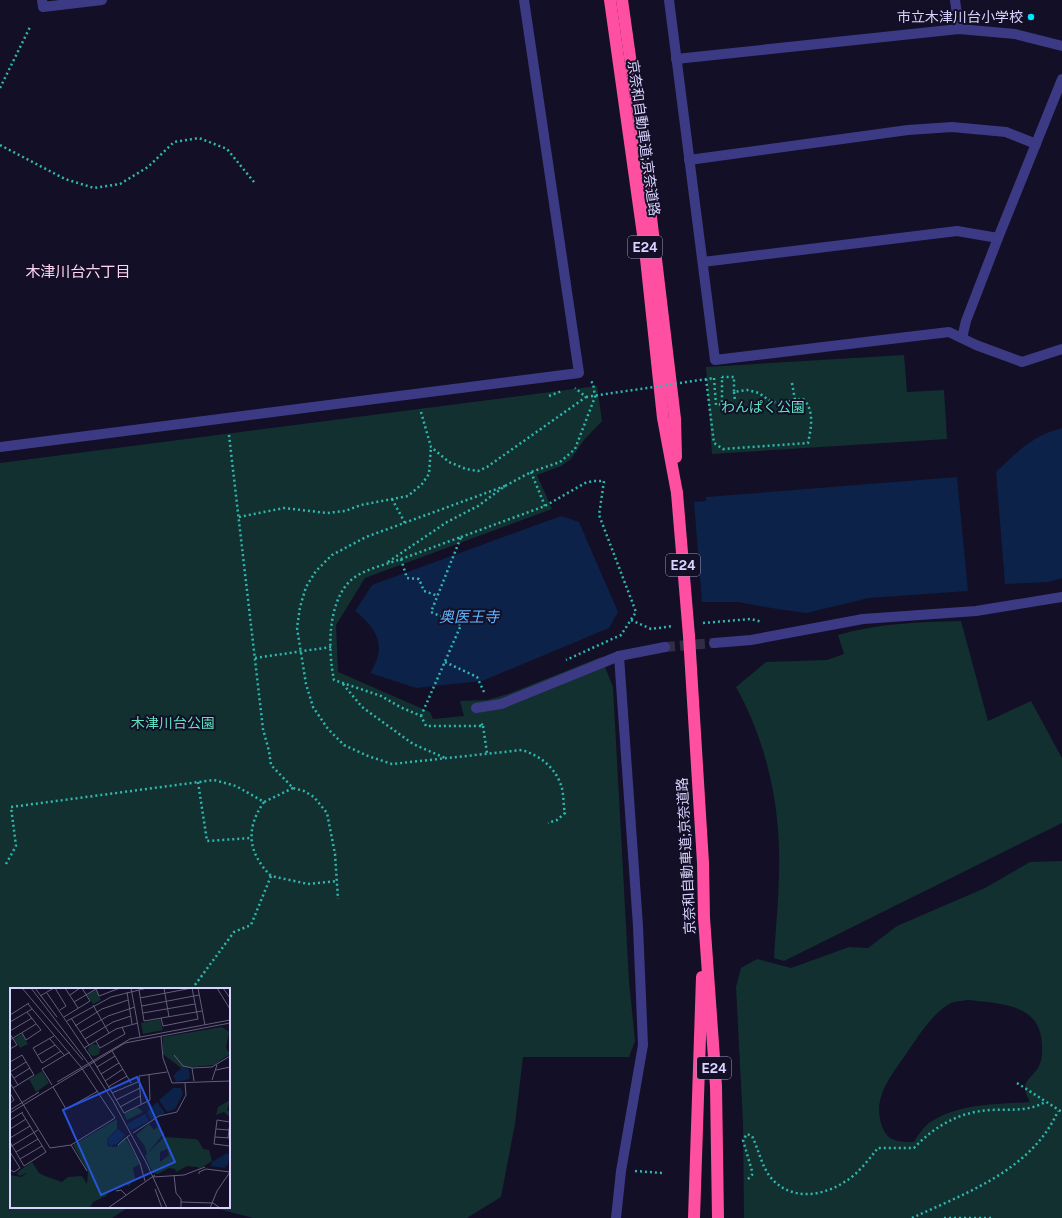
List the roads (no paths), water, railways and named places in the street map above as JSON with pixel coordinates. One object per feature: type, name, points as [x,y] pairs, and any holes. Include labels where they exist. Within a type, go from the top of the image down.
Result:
[{"type":"highway","name":"京奈和自動車道;京奈道路","points":[[609,0],[645,249],[663,418],[677,494]]},
{"type":"highway","name":"京奈和自動車道;京奈道路","points":[[622,0],[643,150],[675,419],[677,494],[689,636],[702,855],[704,918],[716,1086],[718,1218]]},
{"type":"highway","points":[[694,1218],[704,918]]},
{"type":"street","points":[[42,0],[43,7],[102,0]]},
{"type":"street","points":[[0,447],[579,373],[524,0]]},
{"type":"street","points":[[669,0],[715,360],[949,332],[1022,362],[1062,349]]},
{"type":"street","points":[[955,0],[959,29]]},
{"type":"street","points":[[676,59],[959,29],[1015,34],[1062,46]]},
{"type":"street","points":[[962,338],[966,321],[998,238],[1062,79]]},
{"type":"street","points":[[689,160],[908,130],[952,127],[1006,132],[1036,144]]},
{"type":"street","points":[[703,262],[957,231],[998,238]]},
{"type":"street","points":[[714,643],[751,640],[862,618],[976,611],[1062,597]]},
{"type":"street","points":[[476,708],[501,704],[619,656],[665,647]]},
{"type":"street","points":[[616,1218],[621,1171],[642,1045],[638,926],[619,656]]},
{"type":"water","points":[[1062,428],[1062,578],[1049,582],[1005,584],[996,472],[1026,445],[1042,435]]},
{"type":"water","points":[[957,477],[968,591],[869,598],[806,613],[738,602],[702,602],[694,502],[706,501],[706,497]]},
{"type":"water","name":"奥医王寺","points":[[561,516],[579,522],[618,612],[609,628],[482,681],[416,688],[370,673],[378,655],[378,639],[369,625],[355,611],[372,585]]},
{"type":"tunnel","points":[[665,647],[714,643]]},
{"type":"place","name":"市立木津川台小学校","points":[[1031,17]]},
{"type":"district","name":"木津川台六丁目","points":[[78,272]]},
{"type":"park label","name":"わんぱく公園","points":[[763,407]]},
{"type":"park label","name":"木津川台公園","points":[[173,723]]}]
